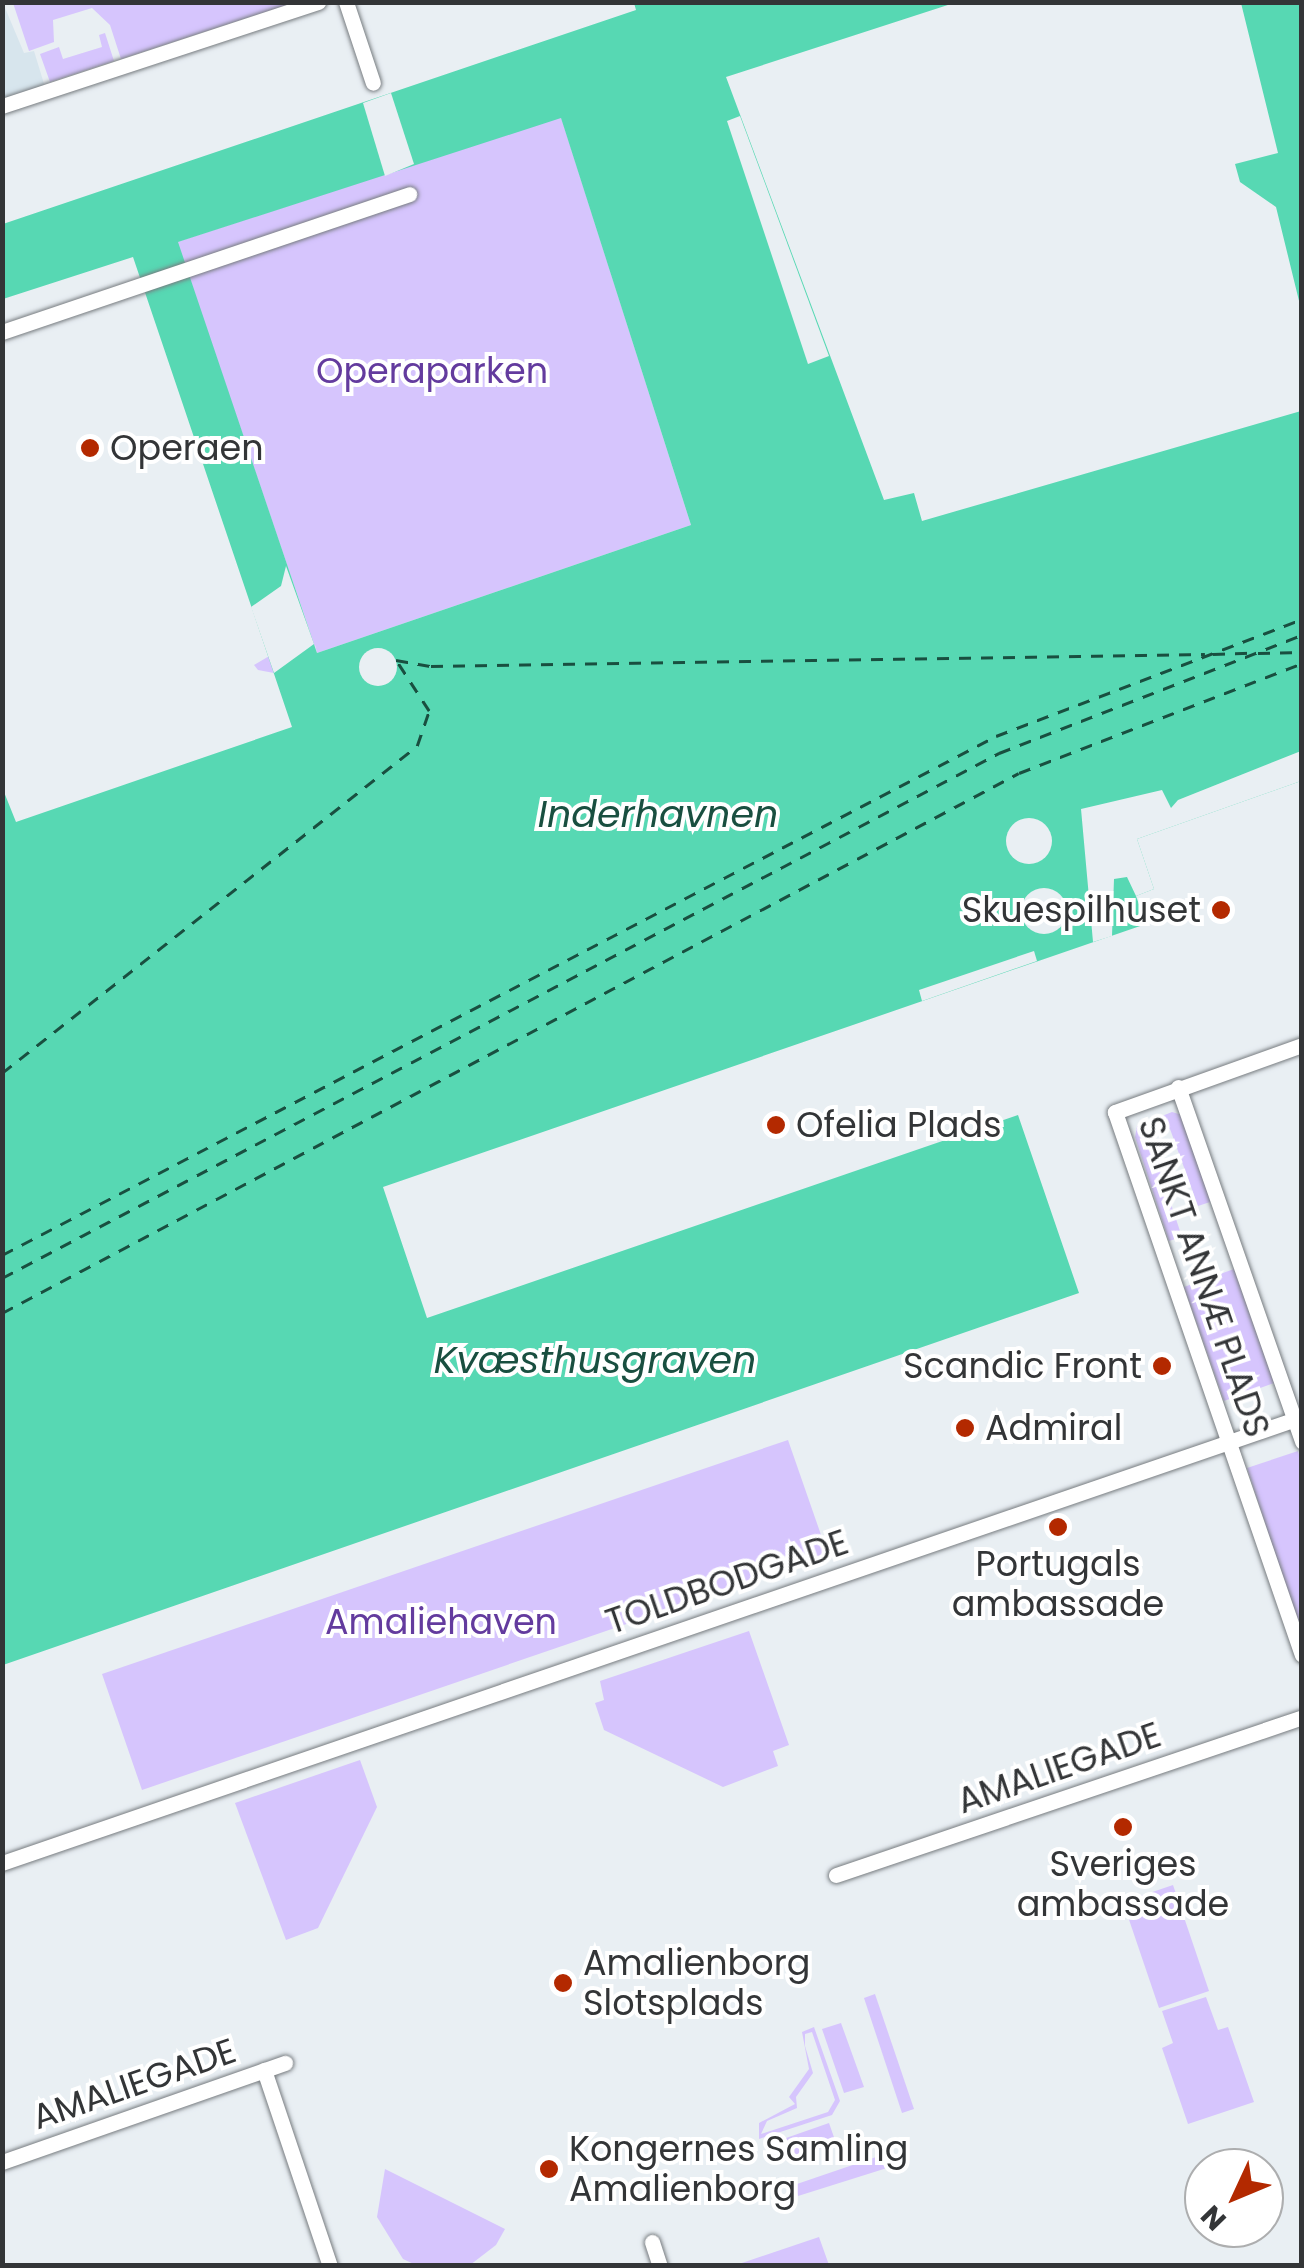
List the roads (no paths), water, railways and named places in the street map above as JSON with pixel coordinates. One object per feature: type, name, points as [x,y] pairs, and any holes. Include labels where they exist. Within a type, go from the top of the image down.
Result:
[{"type":"street","points":[[2,106],[318,2]]},
{"type":"street","points":[[346,2],[373,82]]},
{"type":"street","points":[[2,332],[409,194]]},
{"type":"street","points":[[1178,1088],[1302,1045]]},
{"type":"street","name":"SANKT ANNÆ PLADS","points":[[1302,1442],[1298,1418],[1178,1088],[1115,1112],[1302,1655]]},
{"type":"street","name":"TOLDBODGADE","points":[[2,1863],[1298,1418]]},
{"type":"street","name":"AMALIEGADE","points":[[836,1875],[1302,1717]]},
{"type":"street","name":"AMALIEGADE","points":[[2,2162],[286,2063]]},
{"type":"street","points":[[264,2070],[330,2266]]},
{"type":"street","points":[[652,2242],[660,2266]]},
{"type":"water","name":"Inderhavnen","points":[[634,3],[954,3],[726,77],[884,500],[914,493],[922,521],[1301,411],[1301,781],[1137,839],[1154,889],[1136,896],[1146,924],[383,1187],[427,1318],[1018,1115],[1079,1293],[3,1665],[2,787],[16,822],[292,727],[133,257],[3,299],[3,224],[636,10]],"holes":[[[561,118],[691,525],[317,653],[178,242]]]},
{"type":"water","points":[[1241,3],[1301,3],[1301,309],[1276,207],[1240,182],[1235,164],[1278,153]]},
{"type":"place","name":"Operaen","points":[[90,448]]},
{"type":"place","name":"Skuespilhuset","points":[[1221,910]]},
{"type":"place","name":"Ofelia Plads","points":[[776,1125]]},
{"type":"place","name":"Scandic Front","points":[[1162,1366]]},
{"type":"place","name":"Admiral","points":[[965,1428]]},
{"type":"place","name":"Portugals ambassade","points":[[1058,1527]]},
{"type":"place","name":"Sveriges ambassade","points":[[1123,1827]]},
{"type":"place","name":"Amalienborg Slotsplads","points":[[563,1983]]},
{"type":"place","name":"Kongernes Samling Amalienborg","points":[[549,2169]]},
{"type":"park label","name":"Operaparken","points":[[432,371]]},
{"type":"park label","name":"Amaliehaven","points":[[441,1622]]},
{"type":"water label","name":"Kvæsthusgraven","points":[[595,1360]]}]
